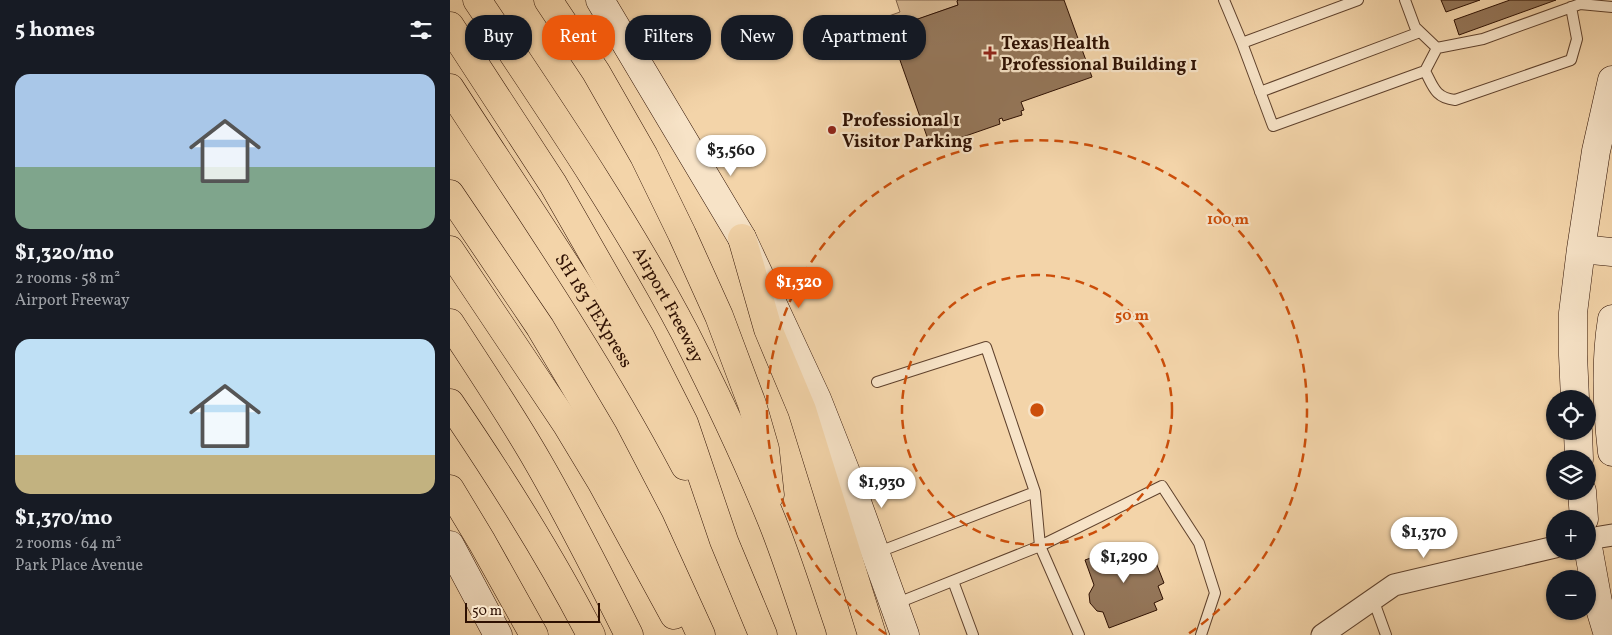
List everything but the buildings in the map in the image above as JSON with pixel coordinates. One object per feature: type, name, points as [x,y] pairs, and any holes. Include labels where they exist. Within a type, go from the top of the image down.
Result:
[{"type":"highway","name":"Airport Freeway","points":[[477,0],[581,155],[635,243],[684,332],[725,414],[773,522],[812,635]]},
{"type":"highway","points":[[548,0],[596,72],[644,156],[719,316],[752,404],[765,449],[773,522]]},
{"type":"highway","points":[[450,26],[553,184],[641,338],[684,423],[724,541],[763,635]]},
{"type":"highway","name":"SH 183 TEXpress","points":[[450,88],[589,299],[666,432],[724,541]]},
{"type":"highway","points":[[450,194],[540,327],[604,435],[650,523],[701,635]]},
{"type":"highway","points":[[742,238],[768,329],[802,410],[872,635]]},
{"type":"highway","points":[[450,250],[587,458],[685,635]]},
{"type":"highway","points":[[450,323],[538,462],[585,547],[629,635]]},
{"type":"highway","points":[[450,403],[526,519],[592,635]]},
{"type":"highway","points":[[450,489],[534,635]]},
{"type":"main road","points":[[600,0],[742,238],[817,399],[905,635]]},
{"type":"main road","points":[[1574,390],[1572,355],[1573,313],[1596,151],[1612,80]]},
{"type":"main road","points":[[1581,249],[1612,252]]},
{"type":"main road","points":[[1612,319],[1609,339],[1608,421],[1612,452]]},
{"type":"main road","points":[[450,544],[458,576],[498,635]]},
{"type":"main road","points":[[1590,560],[1598,602],[1608,635]]},
{"type":"street","points":[[1596,538],[1612,535]]},
{"type":"street","points":[[1324,634],[1394,585],[1546,549]]},
{"type":"lane","points":[[1224,0],[1273,126],[1425,71],[1438,48],[1483,39],[1580,4],[1612,7]]},
{"type":"lane","points":[[1242,43],[1358,0]]},
{"type":"lane","points":[[1405,0],[1415,27],[1438,48]]},
{"type":"lane","points":[[1425,71],[1437,94],[1447,99],[1455,100],[1571,60],[1577,39],[1572,7]]},
{"type":"lane","points":[[1260,92],[1420,32]]},
{"type":"lane","points":[[877,382],[986,348],[1035,492],[1040,546],[1079,635]]},
{"type":"lane","points":[[894,605],[1040,546],[1162,486],[1199,543],[1214,593],[1201,635]]},
{"type":"lane","points":[[876,553],[1035,492]]},
{"type":"lane","points":[[952,581],[973,635]]},
{"type":"lane","points":[[1373,599],[1386,635]]},
{"type":"shaded area","points":[[896,0],[958,0],[958,5],[926,16],[892,15],[900,12]]},
{"type":"place","name":"Texas Health Professional Building 1","points":[[990,53]]},
{"type":"place","name":"Professional 1 Visitor Parking","points":[[832,130]]}]
